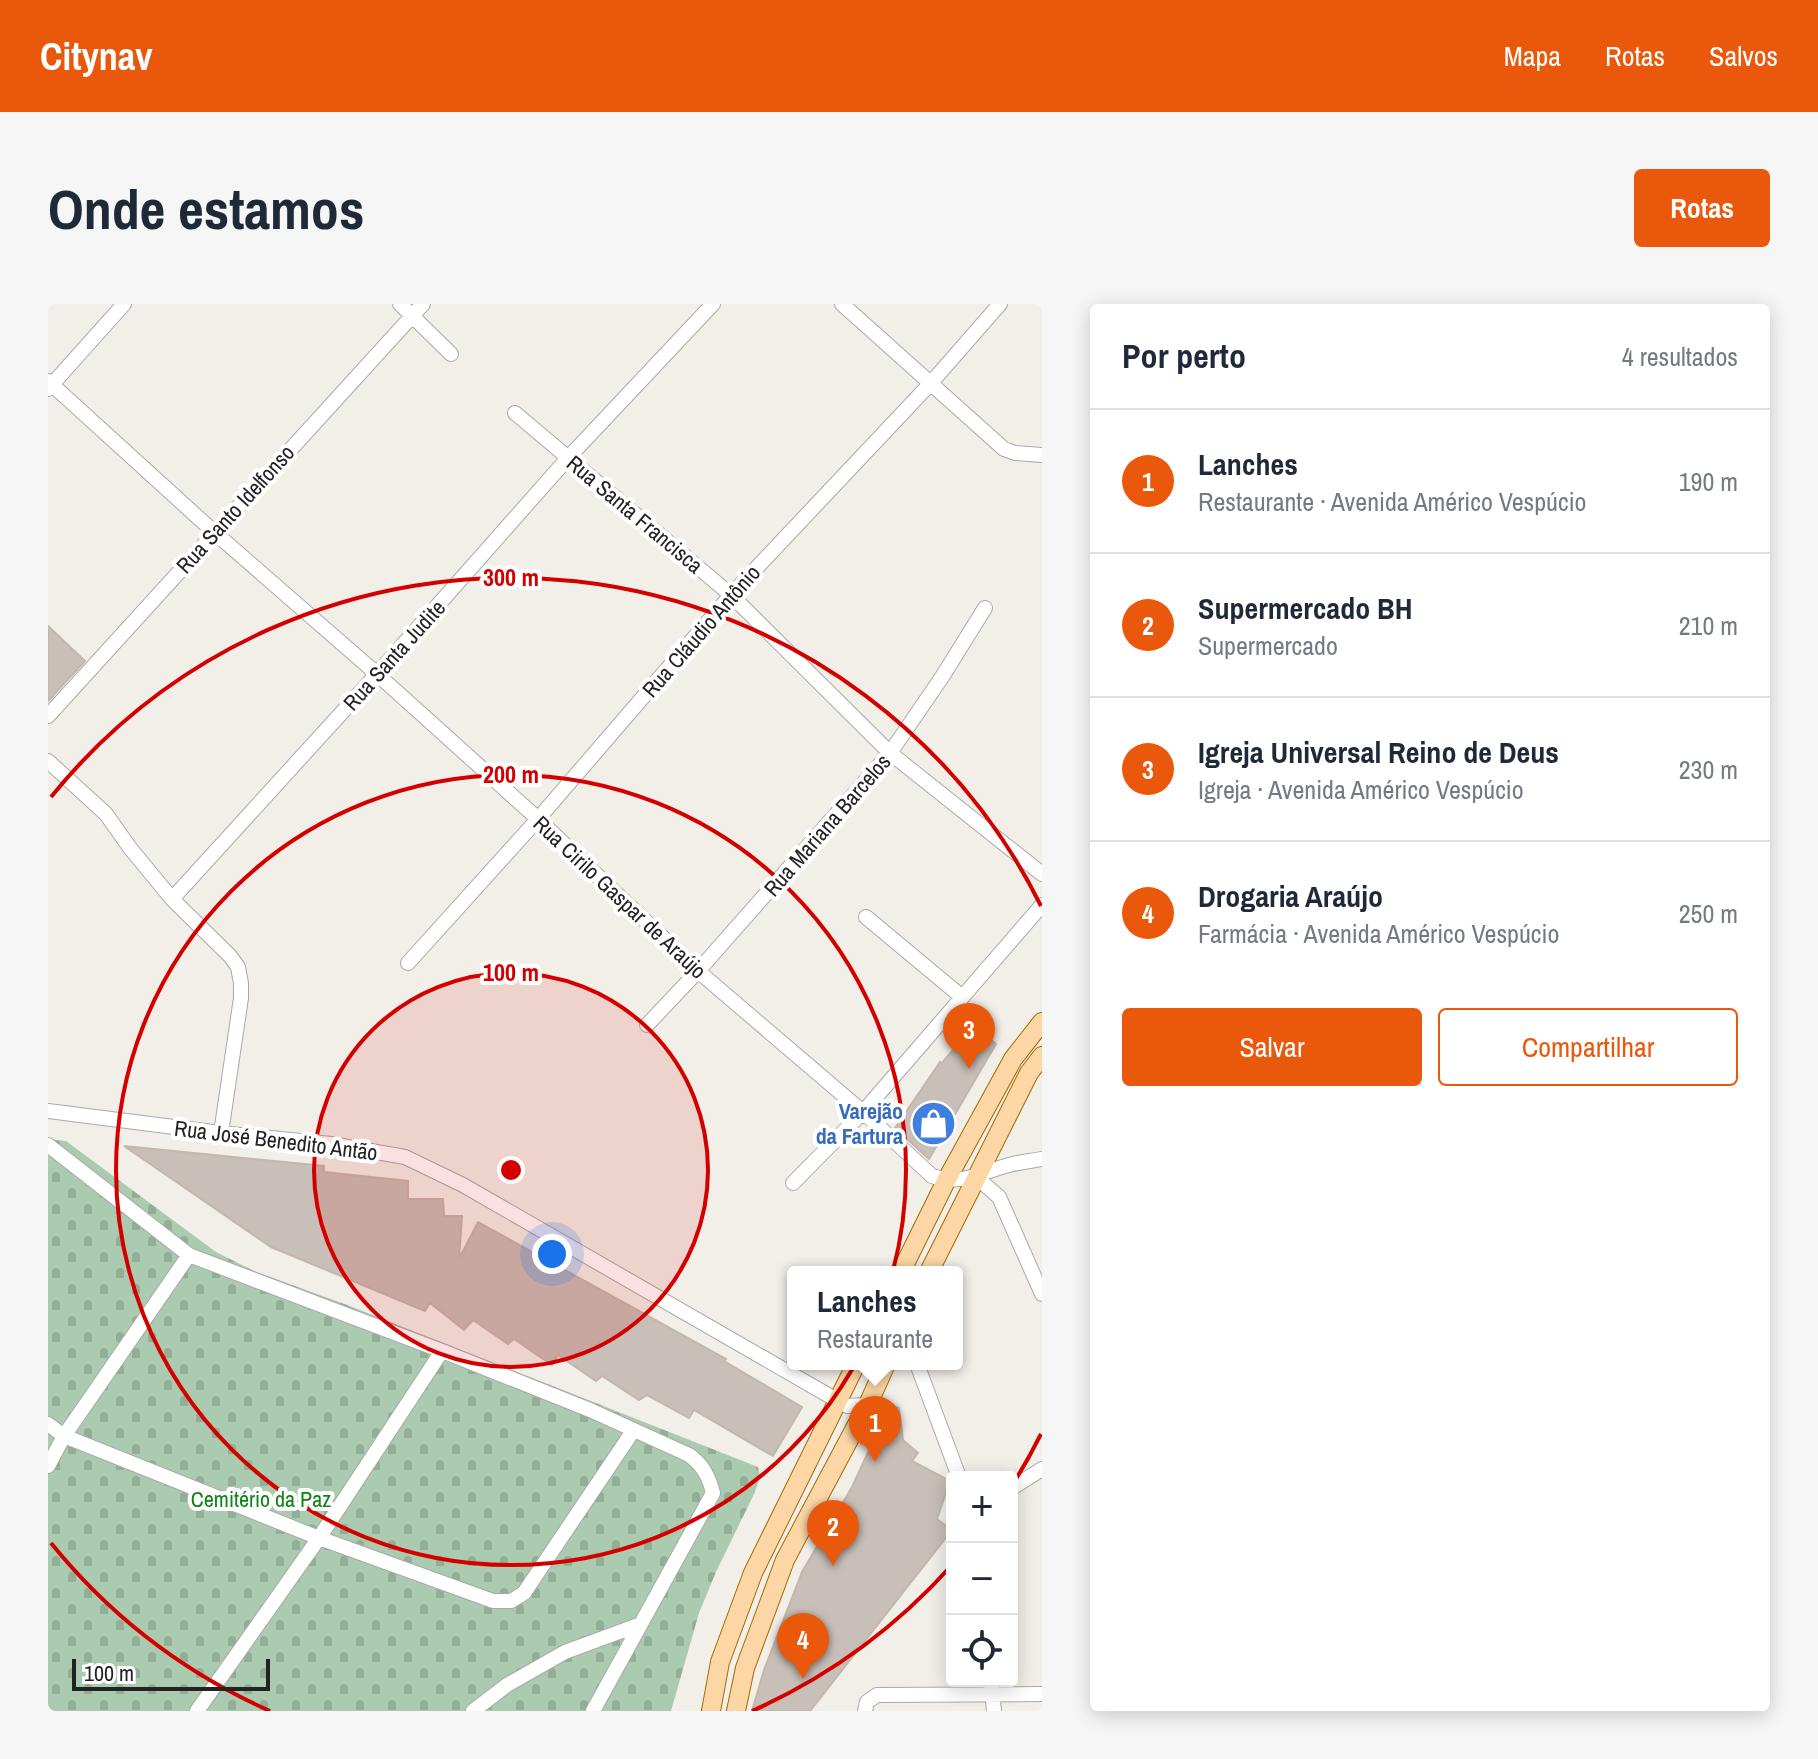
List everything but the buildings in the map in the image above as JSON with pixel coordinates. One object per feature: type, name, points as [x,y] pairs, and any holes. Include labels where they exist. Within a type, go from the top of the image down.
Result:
[{"type":"main road","points":[[904,1266],[946,1181],[1013,1059],[1042,1022]]},
{"type":"main road","points":[[932,1266],[1029,1073],[1042,1056]]},
{"type":"main road","points":[[711,1711],[720,1662],[753,1573],[853,1370]]},
{"type":"main road","points":[[736,1711],[745,1668],[785,1560],[883,1370]]},
{"type":"street","points":[[49,385],[124,304]]},
{"type":"street","points":[[400,304],[418,310],[451,354]]},
{"type":"street","name":"Rua Santa Judite","points":[[172,899],[568,458],[713,304]]},
{"type":"street","points":[[842,304],[1004,449],[1042,455]]},
{"type":"street","name":"Rua Cláudio Antônio","points":[[408,963],[538,819],[731,595],[930,384],[1000,304]]},
{"type":"street","name":"Rua Santo Idelfonso","points":[[48,716],[418,310]]},
{"type":"street","name":"Rua Cirilo Gaspar de Araújo","points":[[49,385],[538,819],[698,971],[863,1112],[932,1176],[946,1181]]},
{"type":"street","name":"Rua Santa Francisca","points":[[515,413],[731,595],[890,753],[1042,874]]},
{"type":"street","name":"Rua Mariana Barcelos","points":[[647,1025],[890,753],[985,608]]},
{"type":"street","points":[[48,761],[106,814],[172,899],[238,967],[241,998],[221,1133]]},
{"type":"street","points":[[793,1183],[863,1112],[1042,905]]},
{"type":"street","points":[[866,917],[962,997]]},
{"type":"street","name":"Rua José Benedito Antão","points":[[48,1111],[331,1144],[405,1157],[463,1185],[847,1406],[863,1405],[870,1400]]},
{"type":"street","points":[[48,1145],[189,1255],[590,1410],[689,1455],[701,1464],[713,1493],[593,1711]]},
{"type":"street","points":[[946,1181],[976,1177],[1010,1165],[1042,1159]]},
{"type":"street","points":[[976,1177],[999,1197],[1042,1294]]},
{"type":"street","points":[[48,1466],[64,1436],[189,1255]]},
{"type":"street","points":[[197,1711],[319,1538],[442,1351]]},
{"type":"street","points":[[919,1370],[957,1471]]},
{"type":"street","points":[[48,1424],[64,1436],[319,1538],[493,1601],[511,1601],[524,1593],[633,1431]]},
{"type":"street","points":[[1018,1484],[1042,1469]]},
{"type":"street","points":[[473,1711],[507,1685],[565,1652],[641,1624]]},
{"type":"street","points":[[992,1687],[994,1711]]},
{"type":"street","points":[[868,1704],[886,1694],[992,1687],[1042,1694]]},
{"type":"green space","name":"Cemitério da Paz","points":[[48,1139],[66,1141],[216,1252],[254,1271],[758,1467],[760,1476],[755,1492],[699,1613],[671,1711],[48,1711]]},
{"type":"place","name":"Igreja Universal Reino de Deus","points":[[969,1069]]},
{"type":"place","name":"Varejão da Fartura","points":[[934,1124]]},
{"type":"place","name":"Lanches","points":[[875,1462]]},
{"type":"place","name":"Supermercado BH","points":[[833,1566]]},
{"type":"place","name":"Drogaria Araújo","points":[[803,1679]]}]
